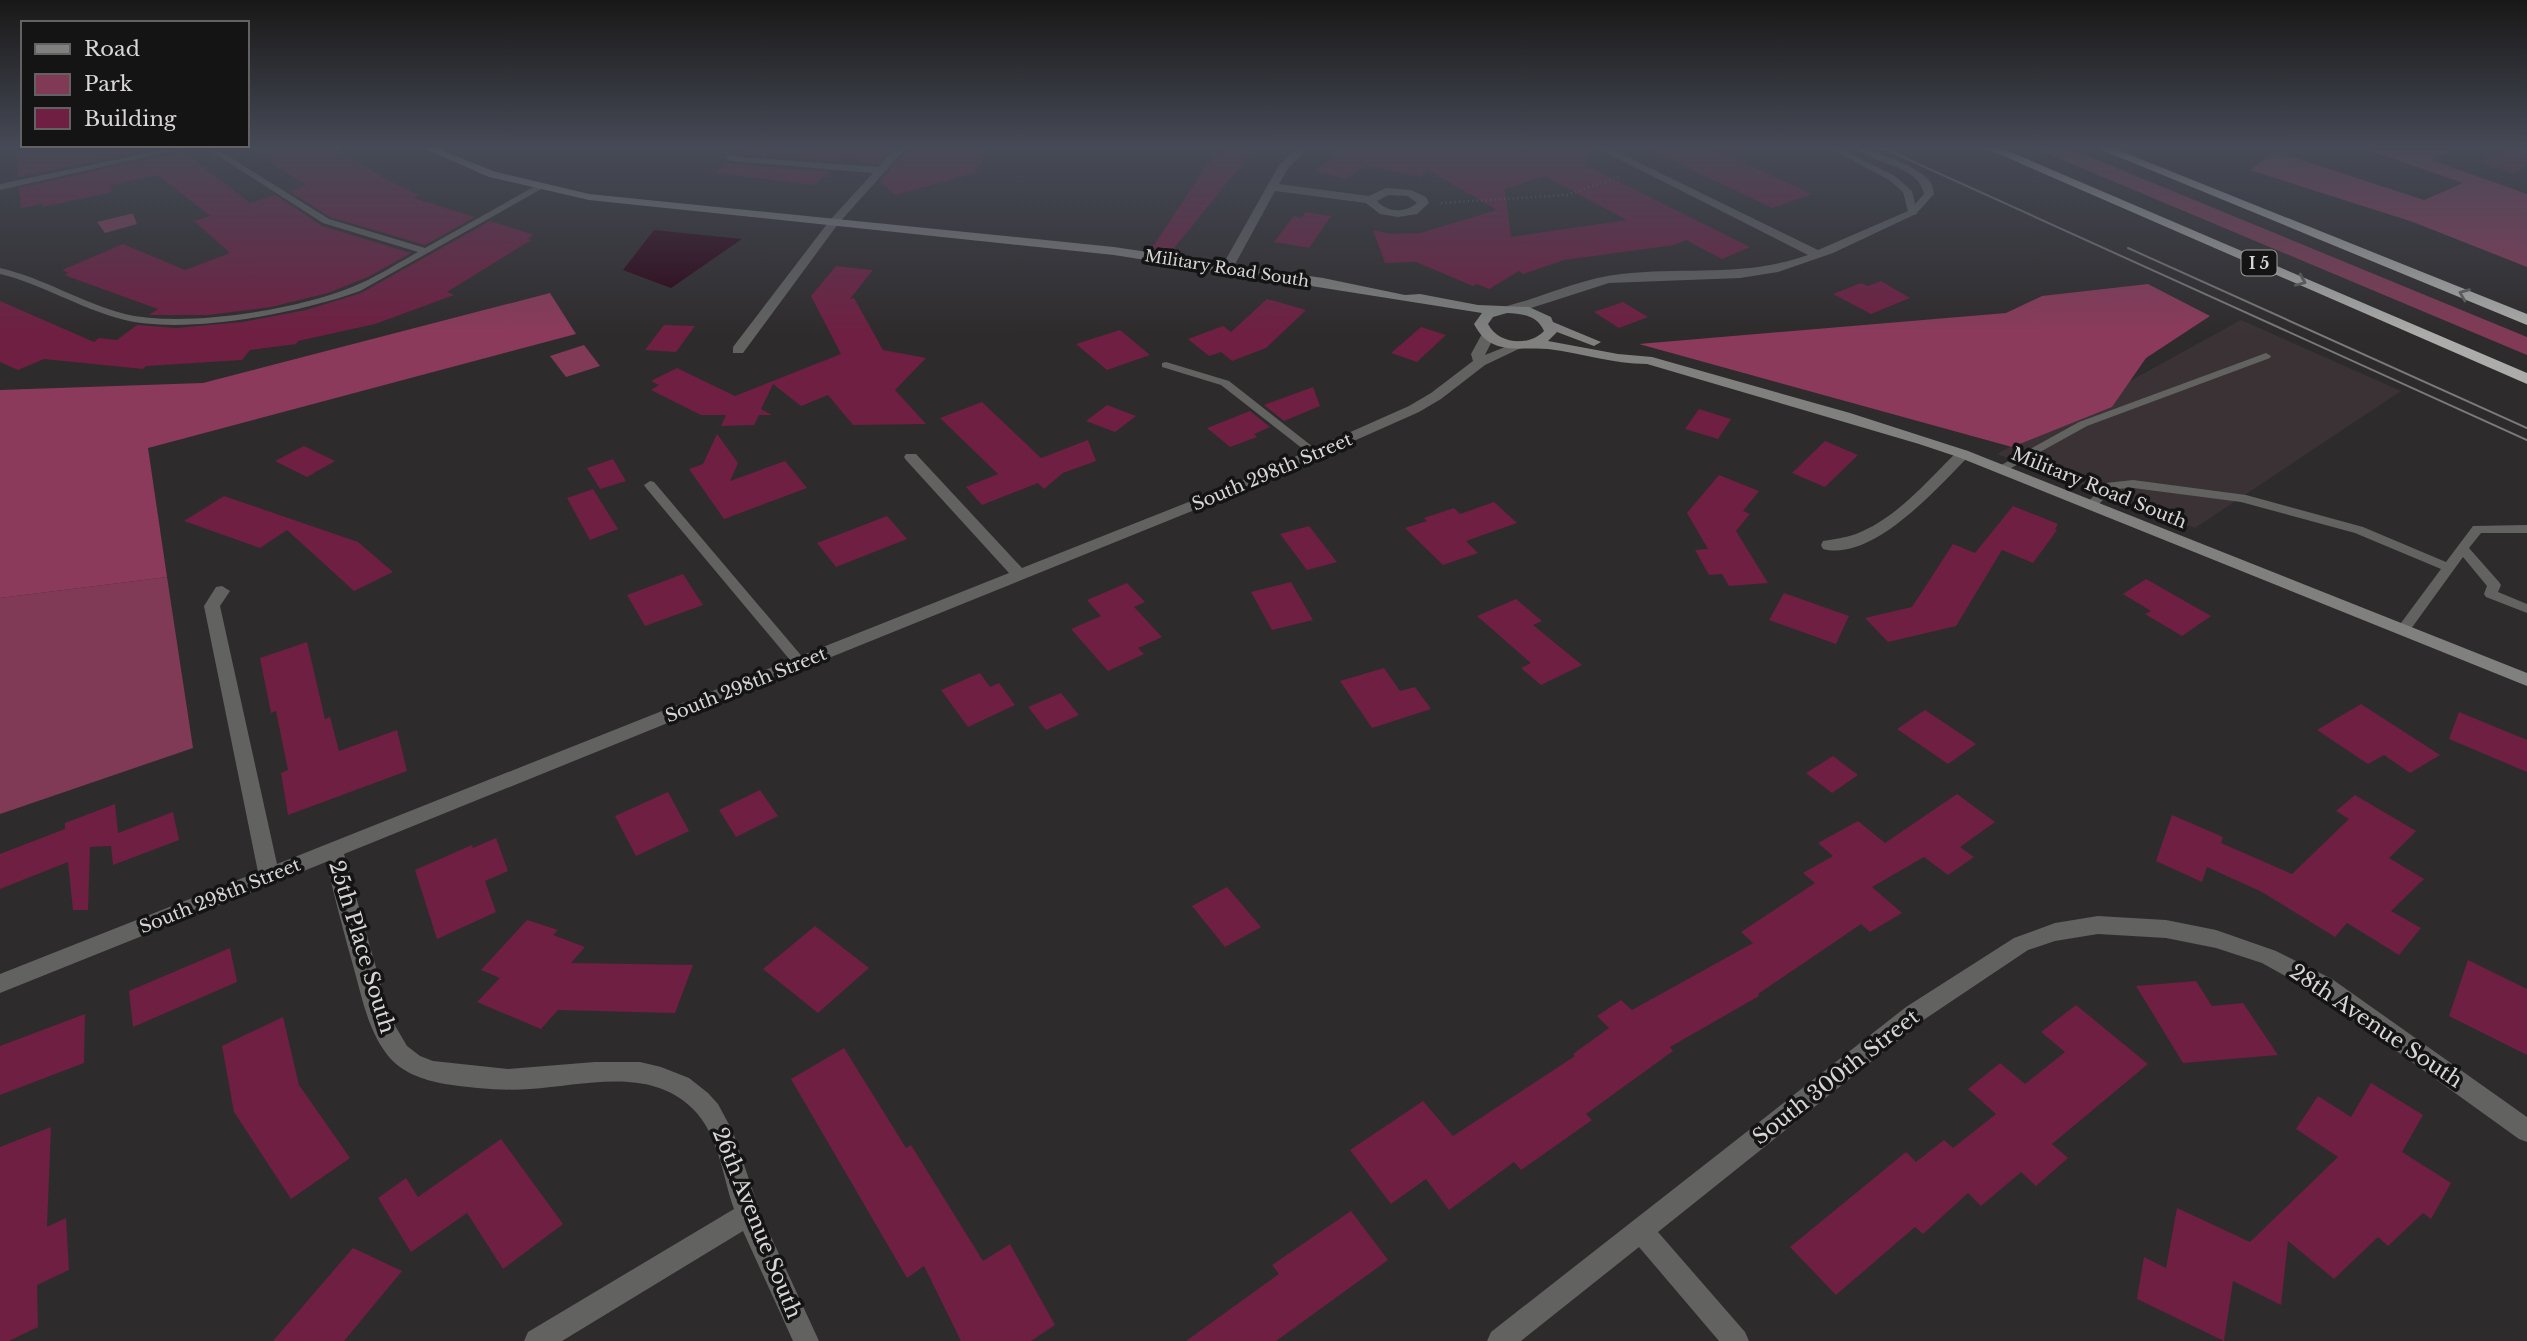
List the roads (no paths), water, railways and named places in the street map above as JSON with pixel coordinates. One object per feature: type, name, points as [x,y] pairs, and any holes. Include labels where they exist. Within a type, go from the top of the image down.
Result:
[{"type":"highway","name":"I 5","points":[[2135,211],[2527,379]]},
{"type":"highway","points":[[2257,211],[2527,320]]},
{"type":"main road","name":"Military Road South","points":[[714,211],[1114,251],[1323,282],[1405,299],[1420,298],[1471,308],[1529,311],[1587,341],[1635,352],[1647,360],[1836,412],[1963,454],[2527,680]]},
{"type":"main road","name":"Military Road South","points":[[1405,299],[1414,306],[1457,316],[1496,340],[1558,345],[1628,361],[1647,360]]},
{"type":"main road","points":[[1485,333],[1483,318],[1506,309]]},
{"type":"main road","points":[[1526,344],[1548,337],[1548,322]]},
{"type":"street","points":[[738,350],[844,211]]},
{"type":"street","points":[[1227,268],[1260,211]]},
{"type":"street","points":[[1728,211],[1816,254]]},
{"type":"street","points":[[1506,309],[1584,284],[1623,277],[1718,276],[1763,272],[1816,254],[1912,213]]},
{"type":"street","points":[[1548,322],[1545,305],[1550,297]]},
{"type":"street","points":[[1480,362],[1478,354],[1488,340],[1485,333]]},
{"type":"street","name":"South 298th Street","points":[[0,984],[1316,454],[1414,409],[1480,362],[1526,344]]},
{"type":"street","points":[[1829,545],[1861,538],[1878,530],[1963,454]]},
{"type":"street","points":[[911,457],[1020,575]]},
{"type":"street","points":[[222,591],[212,606],[269,876]]},
{"type":"street","name":"25th Place South","points":[[333,850],[383,1027],[394,1048],[408,1061],[432,1071],[499,1080],[609,1070],[631,1072]]},
{"type":"street","name":"South 300th Street","points":[[1500,1341],[1914,1014],[2021,944],[2055,932],[2098,925],[2154,928],[2216,939]]},
{"type":"street","name":"28th Avenue South","points":[[2216,939],[2269,957],[2324,986],[2527,1131]]},
{"type":"street","name":"26th Avenue South","points":[[631,1072],[671,1081],[701,1101],[725,1142],[749,1214],[806,1341]]},
{"type":"street","points":[[537,1341],[749,1214]]},
{"type":"street","points":[[1641,1231],[1736,1341]]},
{"type":"lane","points":[[309,211],[326,221],[426,251]]},
{"type":"lane","points":[[0,271],[130,318],[206,319],[259,313],[330,298],[356,289],[498,211]]},
{"type":"lane","points":[[2000,468],[2083,424],[2266,356]]},
{"type":"lane","points":[[1166,365],[1225,383],[1316,454]]},
{"type":"lane","points":[[2091,505],[2110,486],[2133,484],[2242,498],[2359,530],[2450,568]]},
{"type":"lane","points":[[650,485],[800,663]]},
{"type":"lane","points":[[2403,630],[2477,529],[2527,529]]},
{"type":"lane","points":[[2464,550],[2494,585],[2491,594],[2527,609]]},
{"type":"tram line","points":[[2021,211],[2527,440]]},
{"type":"tram line","points":[[2128,248],[2527,428]]}]
